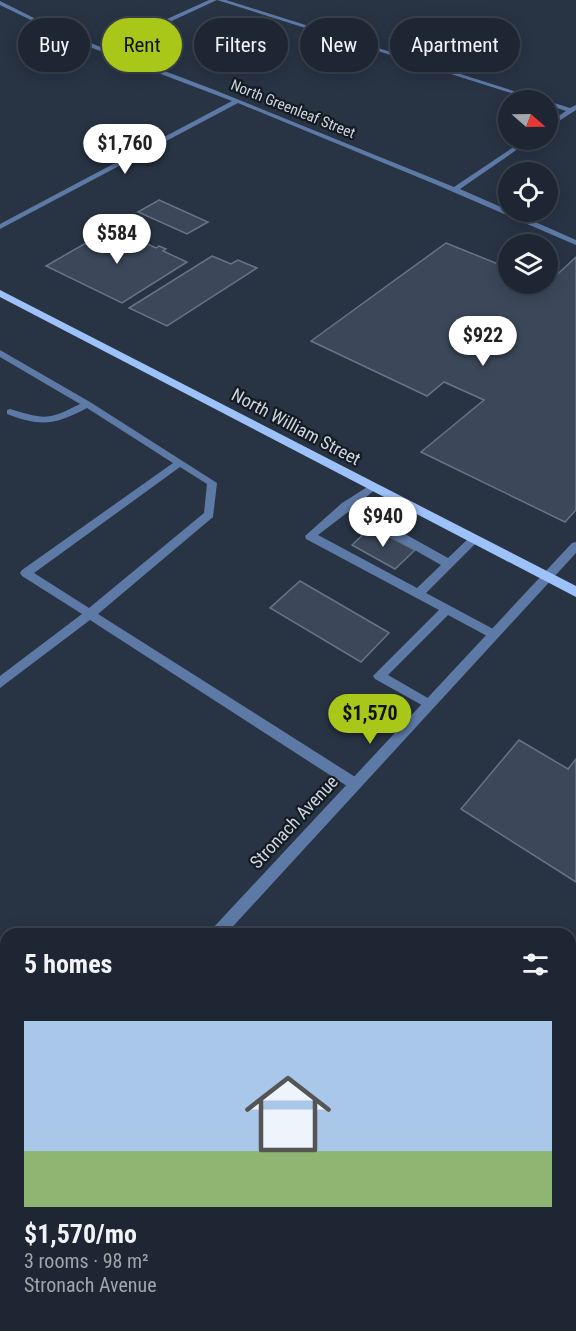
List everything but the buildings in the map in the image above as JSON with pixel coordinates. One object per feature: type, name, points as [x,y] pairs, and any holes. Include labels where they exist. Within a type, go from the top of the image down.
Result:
[{"type":"main road","name":"North William Street","points":[[0,293],[576,592]]},
{"type":"street","points":[[174,18],[214,0]]},
{"type":"street","points":[[220,0],[507,90]]},
{"type":"street","name":"North Greenleaf Street","points":[[0,3],[21,15],[102,47]]},
{"type":"street","name":"North Greenleaf Street","points":[[164,72],[457,188],[576,243]]},
{"type":"street","points":[[0,227],[237,101]]},
{"type":"street","points":[[558,105],[573,109]]},
{"type":"street","points":[[558,119],[573,109]]},
{"type":"street","points":[[457,188],[513,150]]},
{"type":"street","points":[[0,353],[87,404],[212,483],[209,514],[90,614],[0,683]]},
{"type":"street","points":[[10,412],[31,420],[52,421],[87,404]]},
{"type":"street","points":[[179,463],[26,573],[356,784]]},
{"type":"street","points":[[372,487],[310,536],[493,634]]},
{"type":"street","points":[[345,507],[449,564]]},
{"type":"street","points":[[418,594],[474,540]]},
{"type":"street","name":"Stronach Avenue","points":[[223,928],[576,546]]},
{"type":"street","points":[[429,704],[378,676],[446,610]]}]
